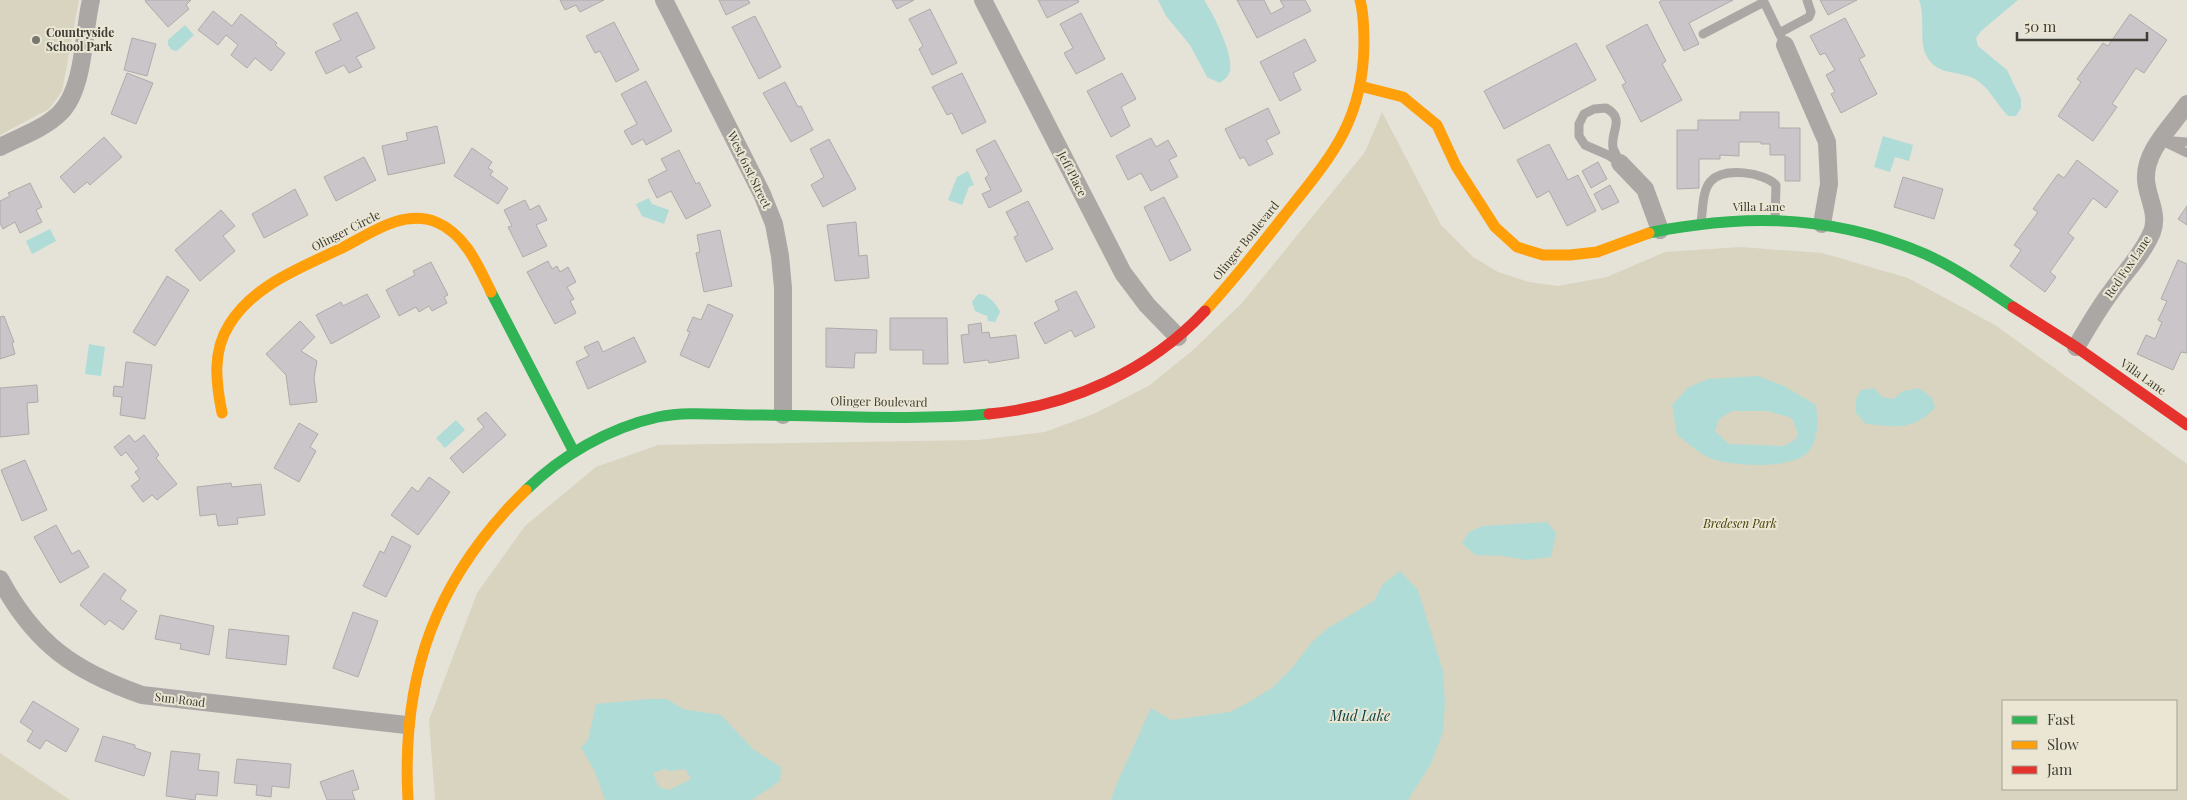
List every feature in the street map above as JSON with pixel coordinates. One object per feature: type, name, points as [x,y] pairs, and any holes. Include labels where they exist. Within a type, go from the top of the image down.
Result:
[{"type":"street","points":[[0,147],[44,125],[60,113],[71,97],[82,56],[91,0]]},
{"type":"street","name":"West 61st Street","points":[[664,0],[762,194],[774,224],[783,288],[783,415]]},
{"type":"street","name":"Jeff Place","points":[[983,0],[1123,273],[1147,305],[1178,337]]},
{"type":"street","name":"Olinger Boulevard","points":[[408,800],[404,765],[406,725],[418,666],[434,619],[457,574],[485,533],[520,496],[574,452],[589,443],[624,427],[662,417],[783,415],[956,416],[1005,413],[1053,402],[1099,384],[1144,362],[1178,337],[1235,277],[1312,180],[1344,133],[1359,97],[1364,53],[1363,8],[1360,0]]},
{"type":"street","points":[[1782,39],[1827,142],[1829,184],[1822,224]]},
{"type":"street","name":"Villa Lane","points":[[1360,86],[1403,97],[1437,125],[1456,166],[1495,227],[1517,247],[1543,255],[1597,252],[1623,241],[1660,230],[1724,221],[1775,220],[1822,224],[1877,236],[1926,256],[1972,280],[2076,347],[2187,425]]},
{"type":"street","name":"Red Fox Lane","points":[[2076,347],[2153,230],[2154,213],[2146,179],[2148,160],[2160,140],[2187,104]]},
{"type":"street","points":[[1620,163],[1645,189],[1660,230]]},
{"type":"street","name":"Olinger Circle","points":[[222,413],[217,391],[215,368],[220,346],[229,325],[246,304],[292,273],[389,224],[407,220],[427,220],[446,227],[460,239],[472,254],[574,452]]},
{"type":"street","name":"Sun Road","points":[[0,579],[20,615],[46,642],[74,665],[108,683],[142,696],[406,725]]},
{"type":"lane","points":[[1703,34],[1766,1],[1782,39],[1809,17],[1811,12],[1807,0]]},
{"type":"lane","points":[[1606,108],[1612,112],[1617,120],[1613,147],[1620,163],[1608,155],[1585,146],[1579,136],[1579,124],[1584,114],[1594,109],[1606,108]]},
{"type":"lane","points":[[2160,140],[2187,142]]},
{"type":"lane","points":[[2160,140],[2187,153]]},
{"type":"lane","points":[[1701,224],[1705,192],[1711,180],[1725,174],[1756,174],[1770,179],[1776,185],[1775,220]]},
{"type":"green space","name":"Countryside School Park","points":[[0,0],[79,0],[62,91],[49,109],[0,135]]},
{"type":"green space","name":"Bredesen Park","points":[[1382,112],[1441,225],[1473,257],[1498,272],[1529,282],[1558,286],[1607,277],[1665,252],[1741,247],[1822,253],[1908,278],[1995,325],[2187,464],[2187,800],[435,800],[429,720],[477,593],[525,526],[596,467],[658,445],[978,440],[1045,432],[1096,413],[1150,385],[1193,350],[1242,303],[1365,152]]},
{"type":"green space","points":[[0,753],[70,800],[0,800]]},
{"type":"water","points":[[1158,0],[1204,0],[1217,24],[1229,55],[1230,71],[1220,83],[1207,77],[1190,45],[1166,16]]},
{"type":"water","points":[[1919,0],[2018,0],[1981,31],[1976,38],[1978,46],[2007,70],[2021,99],[2021,108],[2016,116],[2008,116],[1980,82],[1969,76],[1943,70],[1932,63],[1924,50]]},
{"type":"water","points":[[185,25],[194,35],[177,51],[172,50],[168,45],[168,40]]},
{"type":"water","points":[[1883,136],[1913,145],[1909,161],[1895,157],[1890,172],[1874,167]]},
{"type":"water","points":[[968,171],[974,185],[969,187],[962,205],[948,200],[957,177]]},
{"type":"water","points":[[649,198],[652,204],[669,210],[664,224],[642,216],[636,204]]},
{"type":"water","points":[[50,229],[56,241],[32,254],[26,241]]},
{"type":"water","points":[[978,294],[988,297],[999,309],[1000,312],[995,322],[988,321],[987,316],[975,311],[972,302]]},
{"type":"water","points":[[89,344],[105,347],[101,376],[85,374]]},
{"type":"water","points":[[1758,376],[1784,386],[1816,405],[1817,430],[1812,447],[1800,458],[1788,462],[1760,465],[1730,463],[1708,457],[1700,452],[1677,435],[1672,405],[1689,387],[1708,379]],"holes":[[[1732,411],[1767,411],[1792,418],[1798,434],[1795,440],[1783,446],[1729,444],[1715,431],[1719,419]]]},
{"type":"water","points":[[1874,388],[1882,397],[1893,399],[1903,391],[1919,388],[1932,398],[1935,408],[1919,421],[1903,426],[1866,424],[1856,413],[1856,399],[1861,390]]},
{"type":"water","points":[[456,420],[465,430],[445,448],[436,438]]},
{"type":"water","points":[[1547,522],[1556,533],[1551,557],[1526,560],[1503,556],[1475,555],[1462,543],[1469,532],[1483,526]]},
{"type":"water","name":"Mud Lake","points":[[1400,571],[1418,590],[1443,671],[1445,703],[1443,732],[1431,764],[1408,800],[1111,800],[1151,708],[1171,720],[1230,712],[1254,699],[1272,688],[1292,668],[1312,642],[1328,628],[1374,601],[1383,584]]},
{"type":"water","points":[[667,699],[683,709],[721,715],[754,750],[781,767],[780,781],[752,800],[605,800],[594,770],[581,748],[588,740],[596,704]],"holes":[[[664,769],[671,771],[685,769],[691,779],[669,790],[659,787],[653,773]]]},
{"type":"building","points":[[146,0],[191,0],[186,5],[189,9],[168,27]]},
{"type":"building","points":[[560,0],[604,0],[580,12],[576,5],[565,10]]},
{"type":"building","points":[[719,0],[748,0],[750,3],[726,15]]},
{"type":"building","points":[[892,0],[914,0],[897,9]]},
{"type":"building","points":[[1038,0],[1078,0],[1079,2],[1047,18]]},
{"type":"building","points":[[1237,0],[1264,0],[1271,14],[1284,7],[1280,0],[1305,0],[1311,11],[1257,38]]},
{"type":"building","points":[[1663,0],[1733,0],[1689,23],[1699,44],[1684,51],[1659,2]]},
{"type":"building","points":[[1820,0],[1857,0],[1828,15]]},
{"type":"building","points":[[930,9],[957,63],[932,75],[919,49],[923,46],[909,19]]},
{"type":"building","points":[[213,11],[232,26],[241,14],[277,43],[275,45],[285,53],[271,71],[255,58],[247,68],[231,55],[238,45],[226,35],[218,45],[198,30]]},
{"type":"building","points":[[357,12],[375,48],[356,57],[362,67],[349,73],[344,65],[326,74],[315,52],[341,40],[333,24]]},
{"type":"building","points":[[1081,13],[1105,59],[1076,74],[1064,53],[1073,48],[1060,24]]},
{"type":"building","points":[[2130,14],[2167,40],[2144,73],[2136,68],[2112,104],[2117,107],[2093,141],[2058,116],[2081,82],[2077,79],[2103,43],[2108,46]]},
{"type":"building","points":[[755,16],[781,67],[759,79],[732,27]]},
{"type":"building","points":[[1845,18],[1865,56],[1859,59],[1877,94],[1841,113],[1831,94],[1835,92],[1826,75],[1835,70],[1825,53],[1820,55],[1810,36]]},
{"type":"building","points":[[614,22],[639,70],[616,82],[600,51],[595,53],[586,36]]},
{"type":"building","points":[[1647,24],[1666,61],[1662,64],[1682,100],[1641,122],[1622,85],[1626,83],[1606,46]]},
{"type":"building","points":[[132,38],[156,44],[147,76],[124,70]]},
{"type":"building","points":[[1305,39],[1316,61],[1293,73],[1301,90],[1280,101],[1260,62]]},
{"type":"building","points":[[1576,43],[1596,80],[1504,129],[1484,91]]},
{"type":"building","points":[[127,73],[153,83],[136,124],[111,114]]},
{"type":"building","points":[[962,73],[986,122],[962,134],[952,113],[947,115],[932,87]]},
{"type":"building","points":[[1122,73],[1136,99],[1121,107],[1130,126],[1111,137],[1087,91]]},
{"type":"building","points":[[646,81],[672,131],[646,145],[643,139],[632,145],[624,131],[637,124],[621,94]]},
{"type":"building","points":[[785,82],[798,107],[801,106],[813,130],[791,142],[763,93]]},
{"type":"building","points":[[1268,108],[1280,133],[1266,140],[1273,154],[1249,166],[1244,157],[1240,159],[1225,129]]},
{"type":"building","points":[[1740,112],[1779,112],[1779,128],[1800,128],[1800,181],[1785,181],[1785,155],[1770,155],[1770,144],[1739,142],[1739,156],[1720,155],[1720,159],[1699,159],[1699,188],[1677,189],[1677,130],[1698,130],[1698,120],[1740,120]]},
{"type":"building","points":[[437,126],[445,163],[388,175],[382,146],[408,140],[406,133]]},
{"type":"building","points":[[104,137],[122,157],[90,185],[87,182],[74,193],[60,177]]},
{"type":"building","points":[[1151,138],[1156,147],[1168,140],[1177,156],[1169,160],[1178,177],[1151,191],[1141,173],[1128,180],[1116,156]]},
{"type":"building","points":[[829,139],[856,189],[823,207],[811,185],[824,177],[810,149]]},
{"type":"building","points":[[995,140],[1022,191],[989,208],[982,194],[991,190],[985,178],[989,175],[976,150]]},
{"type":"building","points":[[1549,144],[1568,180],[1578,175],[1596,211],[1567,226],[1549,191],[1537,198],[1517,160]]},
{"type":"building","points":[[472,148],[492,162],[488,168],[493,171],[490,175],[508,188],[498,204],[454,176]]},
{"type":"building","points":[[679,150],[696,184],[699,182],[711,206],[686,219],[671,191],[657,198],[648,180],[667,170],[661,159]]},
{"type":"building","points":[[364,157],[376,180],[336,201],[324,177]]},
{"type":"building","points":[[2077,160],[2118,191],[2106,208],[2093,198],[2068,233],[2074,238],[2050,272],[2056,277],[2045,292],[2010,266],[2021,250],[2014,245],[2038,212],[2033,209],[2058,174],[2064,178]]},
{"type":"building","points":[[1598,162],[1607,179],[1591,188],[1582,171]]},
{"type":"building","points":[[1903,177],[1943,189],[1934,219],[1894,207]]},
{"type":"building","points":[[30,183],[42,207],[36,210],[42,222],[20,233],[15,222],[3,229],[0,223],[0,201],[10,196],[8,193]]},
{"type":"building","points":[[1610,185],[1619,202],[1602,210],[1594,194]]},
{"type":"building","points":[[295,189],[308,215],[264,238],[252,214]]},
{"type":"building","points":[[1164,197],[1191,250],[1170,261],[1144,207]]},
{"type":"building","points":[[525,200],[530,210],[539,205],[547,220],[536,225],[547,246],[523,257],[508,227],[512,226],[504,210]]},
{"type":"building","points":[[1028,201],[1053,249],[1026,262],[1014,237],[1018,235],[1006,212]]},
{"type":"building","points":[[2187,206],[2187,225],[2178,219]]},
{"type":"building","points":[[221,210],[235,226],[223,236],[235,251],[200,281],[175,250]]},
{"type":"building","points":[[856,222],[859,256],[867,255],[869,278],[835,281],[827,225]]},
{"type":"building","points":[[720,230],[732,286],[704,292],[696,253],[700,252],[697,235]]},
{"type":"building","points":[[2178,260],[2187,264],[2187,353],[2181,352],[2173,370],[2137,354],[2146,335],[2155,339],[2162,322],[2158,320],[2167,301],[2161,299]]},
{"type":"building","points":[[548,261],[552,269],[557,266],[560,272],[568,267],[576,282],[567,287],[574,299],[570,301],[576,313],[555,324],[527,272]]},
{"type":"building","points":[[431,262],[448,295],[444,297],[447,303],[432,311],[429,306],[419,312],[416,307],[399,316],[386,290],[415,275],[413,271]]},
{"type":"building","points":[[167,276],[189,290],[155,346],[133,332]]},
{"type":"building","points":[[1076,291],[1095,327],[1075,337],[1071,330],[1045,344],[1034,323],[1059,310],[1055,301]]},
{"type":"building","points":[[367,294],[380,317],[331,344],[316,315],[341,302],[343,306]]},
{"type":"building","points":[[708,304],[733,315],[709,368],[680,355],[690,332],[687,331],[693,317],[701,320]]},
{"type":"building","points":[[4,316],[14,342],[12,343],[15,354],[0,359],[0,317]]},
{"type":"building","points":[[890,318],[947,318],[948,364],[923,364],[923,350],[890,350]]},
{"type":"building","points":[[300,321],[315,337],[301,351],[317,361],[314,378],[317,402],[290,405],[286,375],[266,354]]},
{"type":"building","points":[[981,323],[982,333],[989,332],[990,338],[1016,335],[1019,358],[989,363],[988,360],[964,363],[961,335],[969,334],[968,325]]},
{"type":"building","points":[[826,328],[877,330],[876,353],[855,353],[854,368],[826,367]]},
{"type":"building","points":[[634,337],[646,362],[588,389],[576,362],[589,356],[584,347],[598,341],[603,352]]},
{"type":"building","points":[[126,362],[152,365],[145,419],[120,415],[122,397],[113,396],[114,386],[123,387]]},
{"type":"building","points":[[37,385],[38,402],[27,403],[29,434],[0,437],[0,388]]},
{"type":"building","points":[[486,412],[506,435],[463,473],[450,458],[484,427],[477,419]]},
{"type":"building","points":[[299,423],[318,434],[310,447],[316,451],[299,482],[274,468]]},
{"type":"building","points":[[129,435],[135,442],[144,435],[159,455],[156,458],[177,484],[157,500],[152,495],[143,502],[131,486],[140,479],[135,472],[139,469],[126,452],[121,456],[114,447]]},
{"type":"building","points":[[25,460],[47,510],[22,521],[1,470]]},
{"type":"building","points":[[429,477],[450,492],[418,535],[391,515],[412,487],[418,492]]},
{"type":"building","points":[[231,483],[232,487],[261,484],[265,515],[237,518],[238,524],[218,526],[216,514],[200,516],[197,487]]},
{"type":"building","points":[[56,525],[72,554],[79,550],[89,567],[60,583],[34,537]]},
{"type":"building","points":[[392,536],[411,546],[386,597],[363,586],[380,551],[384,553]]},
{"type":"building","points":[[104,573],[126,590],[120,599],[137,611],[123,630],[109,620],[105,625],[80,605]]},
{"type":"building","points":[[353,612],[378,621],[358,677],[333,668]]},
{"type":"building","points":[[160,615],[214,626],[209,655],[180,649],[181,644],[155,639]]},
{"type":"building","points":[[229,629],[289,636],[286,665],[226,658]]},
{"type":"building","points":[[33,701],[79,729],[66,752],[46,740],[40,749],[27,741],[33,731],[20,722]]},
{"type":"building","points":[[103,736],[135,745],[135,748],[151,753],[144,776],[95,761]]},
{"type":"building","points":[[171,751],[200,754],[198,770],[219,772],[217,796],[196,794],[195,800],[166,796]]},
{"type":"building","points":[[237,759],[291,764],[289,788],[272,786],[271,797],[256,795],[257,785],[234,783]]},
{"type":"building","points":[[353,770],[359,789],[352,791],[355,800],[327,800],[320,782]]},
{"type":"traffic: fast","points":[[1649,233],[1697,225],[1755,221],[1784,221],[1842,228],[1898,243],[1925,254],[1959,272],[2013,307]]},
{"type":"traffic: fast","points":[[491,292],[574,452]]},
{"type":"traffic: fast","points":[[526,490],[555,465],[587,444],[622,428],[669,415],[929,417],[989,414]]},
{"type":"traffic: slow","points":[[1205,311],[1245,265],[1315,177],[1329,158],[1350,118],[1362,72],[1364,28],[1360,0]]},
{"type":"traffic: slow","points":[[1360,86],[1403,97],[1437,125],[1456,166],[1495,227],[1517,247],[1543,255],[1570,255],[1597,252],[1649,233]]},
{"type":"traffic: slow","points":[[222,413],[217,379],[218,357],[224,335],[239,311],[252,298],[280,278],[388,224],[412,218],[436,222],[446,227],[470,251],[491,292]]},
{"type":"traffic: slow","points":[[408,800],[407,754],[411,711],[419,670],[431,631],[447,594],[469,558],[495,523],[526,490]]},
{"type":"traffic: jam","points":[[2013,307],[2076,347],[2187,425]]},
{"type":"traffic: jam","points":[[989,414],[1049,403],[1078,394],[1106,382],[1133,368],[1159,351],[1205,311]]},
{"type":"place","name":"Countryside School Park","points":[[36,40]]}]
